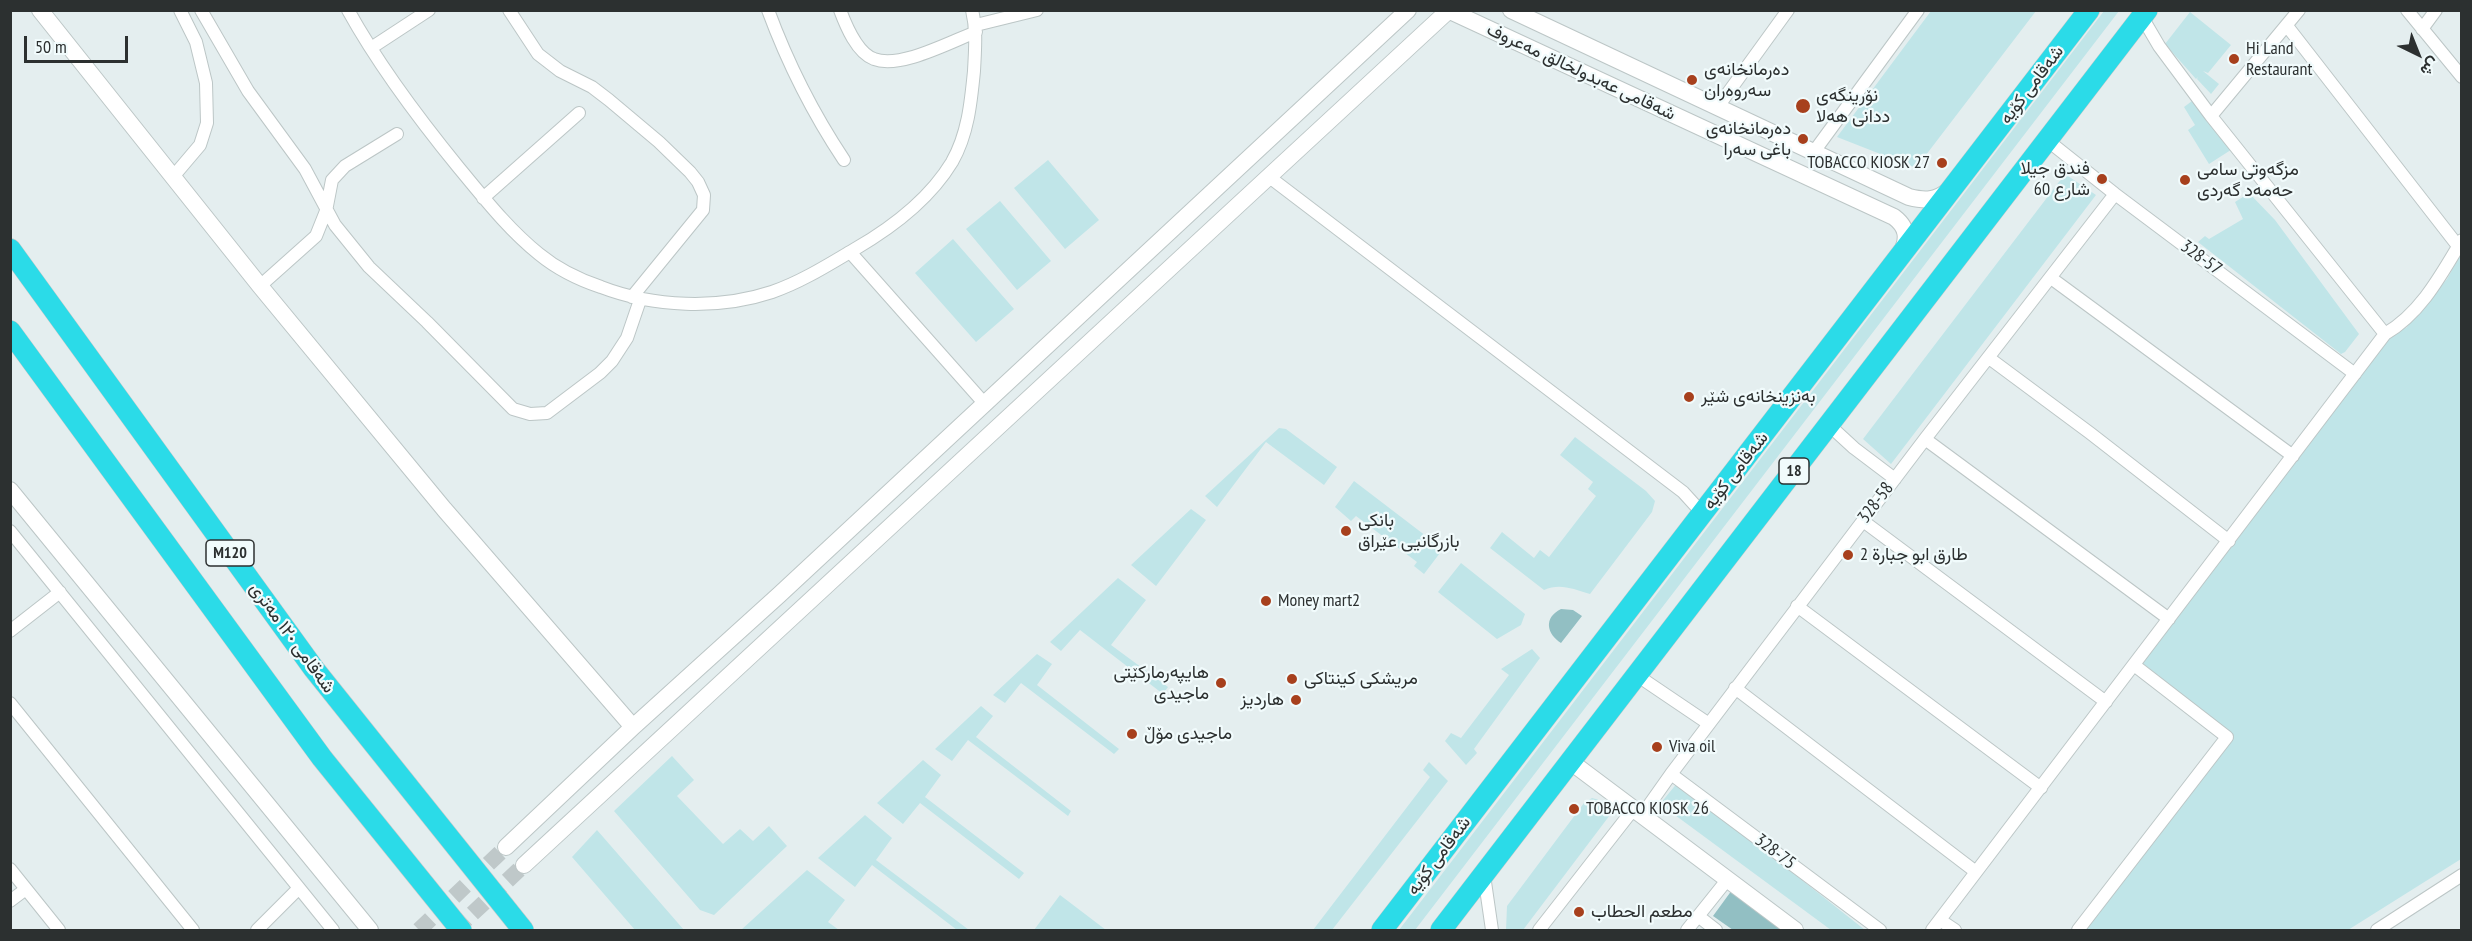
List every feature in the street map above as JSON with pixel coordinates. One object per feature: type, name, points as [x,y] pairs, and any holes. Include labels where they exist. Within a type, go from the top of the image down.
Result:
[{"type":"highway","name":"شەقامی کۆیە","points":[[1382,930],[2090,10]]},
{"type":"highway","name":"18","points":[[1441,930],[2144,14]]},
{"type":"highway","name":"شەقامی ١٢٠ مەتری","points":[[10,249],[314,669],[521,926]]},
{"type":"highway","name":"M120","points":[[10,331],[322,758],[460,930]]},
{"type":"street","points":[[40,10],[172,178],[444,509],[633,727]]},
{"type":"street","points":[[172,178],[200,145],[207,123],[204,73],[196,42],[180,10]]},
{"type":"street","points":[[201,10],[248,91],[305,169],[326,211],[375,273],[513,409],[521,413],[547,413],[600,373],[612,361],[627,338],[636,298],[703,210],[704,195],[690,172],[659,142],[600,93],[560,71],[538,54],[509,10]]},
{"type":"street","points":[[348,10],[417,116],[512,231],[541,255],[600,287],[636,298],[688,303],[748,298],[795,283],[873,239],[922,200],[942,178],[953,159],[969,113],[976,29],[972,10]]},
{"type":"street","points":[[371,48],[429,10]]},
{"type":"street","points":[[768,10],[785,57],[802,92],[844,159]]},
{"type":"street","points":[[840,10],[849,35],[871,59],[890,63],[976,29],[1037,10]]},
{"type":"street","points":[[524,865],[1448,10]]},
{"type":"street","name":"شەقامی عەبدولخالق مەعروف","points":[[1448,10],[1894,217],[1901,223],[1907,237],[1895,263]]},
{"type":"street","name":"شەقامی عەبدولخالق مەعروف","points":[[1511,10],[1909,197],[1924,201],[1934,200],[1959,181]]},
{"type":"street","points":[[1813,153],[1918,10]]},
{"type":"street","points":[[2211,116],[2299,10]]},
{"type":"street","points":[[2407,10],[2462,77]]},
{"type":"street","points":[[2422,29],[2436,10]]},
{"type":"street","points":[[1717,108],[1785,11]]},
{"type":"street","points":[[506,847],[1407,12],[1422,15],[1427,21],[1427,29]]},
{"type":"street","points":[[2144,14],[2159,46],[2211,116],[2385,334]]},
{"type":"street","points":[[1932,930],[2385,334],[2400,326],[2417,310],[2460,243],[2287,27]]},
{"type":"street","points":[[483,198],[579,113]]},
{"type":"street","points":[[260,286],[316,236],[326,211],[332,180],[345,166],[397,134]]},
{"type":"street","name":"328-57","points":[[2047,140],[2115,194],[2355,374]]},
{"type":"street","points":[[1827,187],[1838,164]]},
{"type":"street","points":[[1268,176],[1683,492],[1703,514]]},
{"type":"street","name":"328-58","points":[[1539,930],[1628,816],[1639,812],[1671,774],[1797,606],[2115,194]]},
{"type":"street","points":[[850,252],[984,403]]},
{"type":"street","points":[[2051,278],[2293,456]]},
{"type":"street","points":[[1036,355],[1054,374]]},
{"type":"street","points":[[1989,358],[2229,541]]},
{"type":"street","points":[[1829,425],[1854,448],[1895,479]]},
{"type":"street","points":[[1925,439],[2169,619]]},
{"type":"street","points":[[10,490],[370,930]]},
{"type":"street","points":[[1863,521],[2106,702]]},
{"type":"street","points":[[10,531],[333,930]]},
{"type":"street","points":[[10,631],[60,592]]},
{"type":"street","points":[[1797,606],[2041,788]]},
{"type":"street","points":[[2078,930],[2227,737],[2134,665]]},
{"type":"street","points":[[1638,676],[1709,724]]},
{"type":"street","points":[[1735,688],[1976,872]]},
{"type":"street","points":[[10,704],[193,930]]},
{"type":"street","points":[[1571,762],[1795,930]]},
{"type":"street","name":"328-75","points":[[1671,774],[1880,930]]},
{"type":"street","points":[[10,869],[59,930]]},
{"type":"street","points":[[1484,875],[1492,930]]},
{"type":"street","points":[[2377,930],[2462,875]]},
{"type":"street","points":[[1687,930],[1727,880]]},
{"type":"street","points":[[257,930],[299,888]]},
{"type":"street","points":[[10,901],[26,889]]},
{"type":"street","points":[[1698,916],[1716,930]]},
{"type":"street","points":[[1940,920],[1955,930]]},
{"type":"shaded area","points":[[1931,11],[2036,11],[1916,168],[1837,137]]},
{"type":"shaded area","points":[[2104,11],[2119,11],[1415,930],[1399,930]]},
{"type":"shaded area","points":[[2190,12],[2231,45],[2208,73],[2203,71],[2219,84],[2211,94],[2197,79],[2198,77],[2196,79],[2165,44]]},
{"type":"shaded area","points":[[2192,101],[2237,146],[2209,164],[2188,130],[2195,125],[2184,107]]},
{"type":"shaded area","points":[[1048,160],[1099,220],[1065,249],[1014,188]]},
{"type":"shaded area","points":[[2065,174],[2096,195],[1891,464],[1863,439]]},
{"type":"shaded area","points":[[2249,193],[2275,220],[2359,334],[2345,352],[2341,354],[2198,242],[2205,236],[2209,239],[2243,219],[2235,202]]},
{"type":"shaded area","points":[[1000,201],[1051,261],[1017,290],[966,229]]},
{"type":"shaded area","points":[[953,239],[1014,309],[976,342],[915,273]]},
{"type":"shaded area","points":[[2461,254],[2461,859],[2348,930],[2077,930],[2227,732],[2141,662],[2388,330],[2406,328],[2447,279]]},
{"type":"shaded area","points":[[1279,428],[1286,429],[1337,467],[1324,485],[1266,442],[1217,507],[1205,496]]},
{"type":"shaded area","points":[[1575,437],[1646,491],[1655,501],[1652,512],[1590,594],[1561,587],[1544,590],[1490,548],[1502,532],[1534,558],[1540,550],[1549,557],[1596,496],[1588,489],[1593,482],[1560,455]]},
{"type":"shaded area","points":[[1354,481],[1443,549],[1424,574],[1414,566],[1417,562],[1356,516],[1351,521],[1335,507]]},
{"type":"shaded area","points":[[1191,509],[1206,520],[1156,586],[1131,565]]},
{"type":"shaded area","points":[[1461,563],[1525,614],[1521,625],[1497,639],[1438,592]]},
{"type":"shaded area","points":[[1118,578],[1146,600],[1111,645],[1168,687],[1163,694],[1080,630],[1061,651],[1050,642]]},
{"type":"shaded area","points":[[1561,609],[1573,610],[1582,616],[1561,643],[1550,631],[1549,621]]},
{"type":"shaded area","points":[[1532,649],[1540,658],[1474,749],[1477,753],[1466,765],[1445,741],[1451,733],[1461,738],[1509,675],[1501,669]]},
{"type":"shaded area","points":[[1037,654],[1052,664],[1037,685],[1119,749],[1114,754],[1021,683],[1005,703],[993,695]]},
{"type":"shaded area","points":[[981,706],[993,716],[976,737],[1071,811],[1068,816],[968,740],[952,761],[935,749]]},
{"type":"shaded area","points":[[672,756],[694,780],[677,796],[723,844],[740,829],[753,841],[769,826],[787,846],[714,915],[700,910],[614,811]]},
{"type":"shaded area","points":[[923,760],[941,775],[925,797],[1024,873],[1019,879],[920,803],[903,824],[877,803]]},
{"type":"shaded area","points":[[1429,762],[1448,781],[1332,930],[1313,930],[1430,777],[1423,770]]},
{"type":"shaded area","points":[[1678,782],[1865,930],[1831,930],[1660,804]]},
{"type":"shaded area","points":[[1592,798],[1599,800],[1613,811],[1523,930],[1506,930],[1507,906],[1584,803]]},
{"type":"shaded area","points":[[865,815],[892,838],[876,860],[969,930],[957,930],[872,865],[855,887],[818,858]]},
{"type":"shaded area","points":[[597,830],[684,930],[635,930],[572,857]]},
{"type":"shaded area","points":[[807,870],[845,900],[828,922],[839,930],[741,930]]},
{"type":"shaded area","points":[[1732,890],[1783,930],[1733,930],[1713,916]]},
{"type":"shaded area","points":[[1060,895],[1106,930],[1034,930]]},
{"type":"tunnel","points":[[419,930],[506,847]]},
{"type":"tunnel","points":[[455,930],[524,865]]},
{"type":"place","name":"Hi Land Restaurant","points":[[2234,59]]},
{"type":"place","name":"دەرمانخانەی سەروەران","points":[[1692,80]]},
{"type":"place","name":"نۆرینگەی ددانی هەلا","points":[[1803,106]]},
{"type":"place","name":"دەرمانخانەی باغی سەرا","points":[[1803,139]]},
{"type":"place","name":"TOBACCO KIOSK 27","points":[[1942,163]]},
{"type":"place","name":"فندق جيلا شارع 60","points":[[2102,179]]},
{"type":"place","name":"مزگەوتی سامی حەمەد گەردی","points":[[2185,180]]},
{"type":"place","name":"بەنزینخانەی شێر","points":[[1689,397]]},
{"type":"place","name":"بانکی بازرگانیی عێراق","points":[[1346,531]]},
{"type":"place","name":"طارق ابو جبارة 2","points":[[1848,555]]},
{"type":"place","name":"Money mart2","points":[[1266,601]]},
{"type":"place","name":"مریشکی کینتاکی","points":[[1292,679]]},
{"type":"place","name":"هایپەرمارکێتی ماجیدی","points":[[1221,683]]},
{"type":"place","name":"هاردیز","points":[[1296,700]]},
{"type":"place","name":"ماجیدی مۆڵ","points":[[1132,734]]},
{"type":"place","name":"Viva oil","points":[[1657,747]]},
{"type":"place","name":"TOBACCO KIOSK 26","points":[[1574,809]]},
{"type":"place","name":"مطعم الحطاب","points":[[1579,912]]}]
